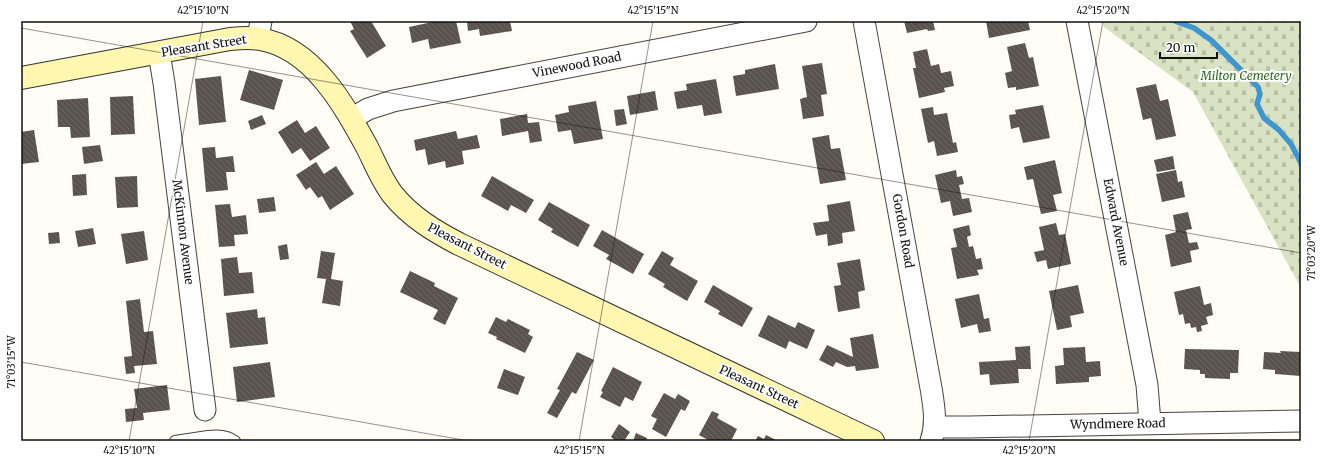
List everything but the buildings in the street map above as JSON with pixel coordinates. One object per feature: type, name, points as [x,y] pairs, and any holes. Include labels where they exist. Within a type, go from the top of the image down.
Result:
[{"type":"street","name":"Vinewood Road","points":[[351,119],[368,109],[393,101],[806,21]]},
{"type":"street","name":"Gordon Road","points":[[864,21],[931,388],[935,415],[933,434]]},
{"type":"street","name":"Edward Avenue","points":[[1077,21],[1147,385],[1150,423]]},
{"type":"street","name":"Pleasant Street","points":[[21,78],[230,39],[260,30],[268,40],[286,48],[304,60],[319,75],[335,94],[351,119],[393,195],[411,213],[434,230],[459,244],[873,441]]},
{"type":"street","name":"McKinnon Avenue","points":[[159,53],[164,82],[205,410]]},
{"type":"street","name":"Wyndmere Road","points":[[933,434],[977,427],[1301,421]]},
{"type":"lane","points":[[175,441],[219,435],[235,441]]},
{"type":"green space","name":"Milton Cemetery","points":[[1102,21],[1301,21],[1301,288],[1193,92],[1104,27]]},
{"type":"waterway","points":[[1175,21],[1194,28],[1211,40],[1258,87],[1260,94],[1257,104],[1264,118],[1279,130],[1291,144],[1301,163]]}]
